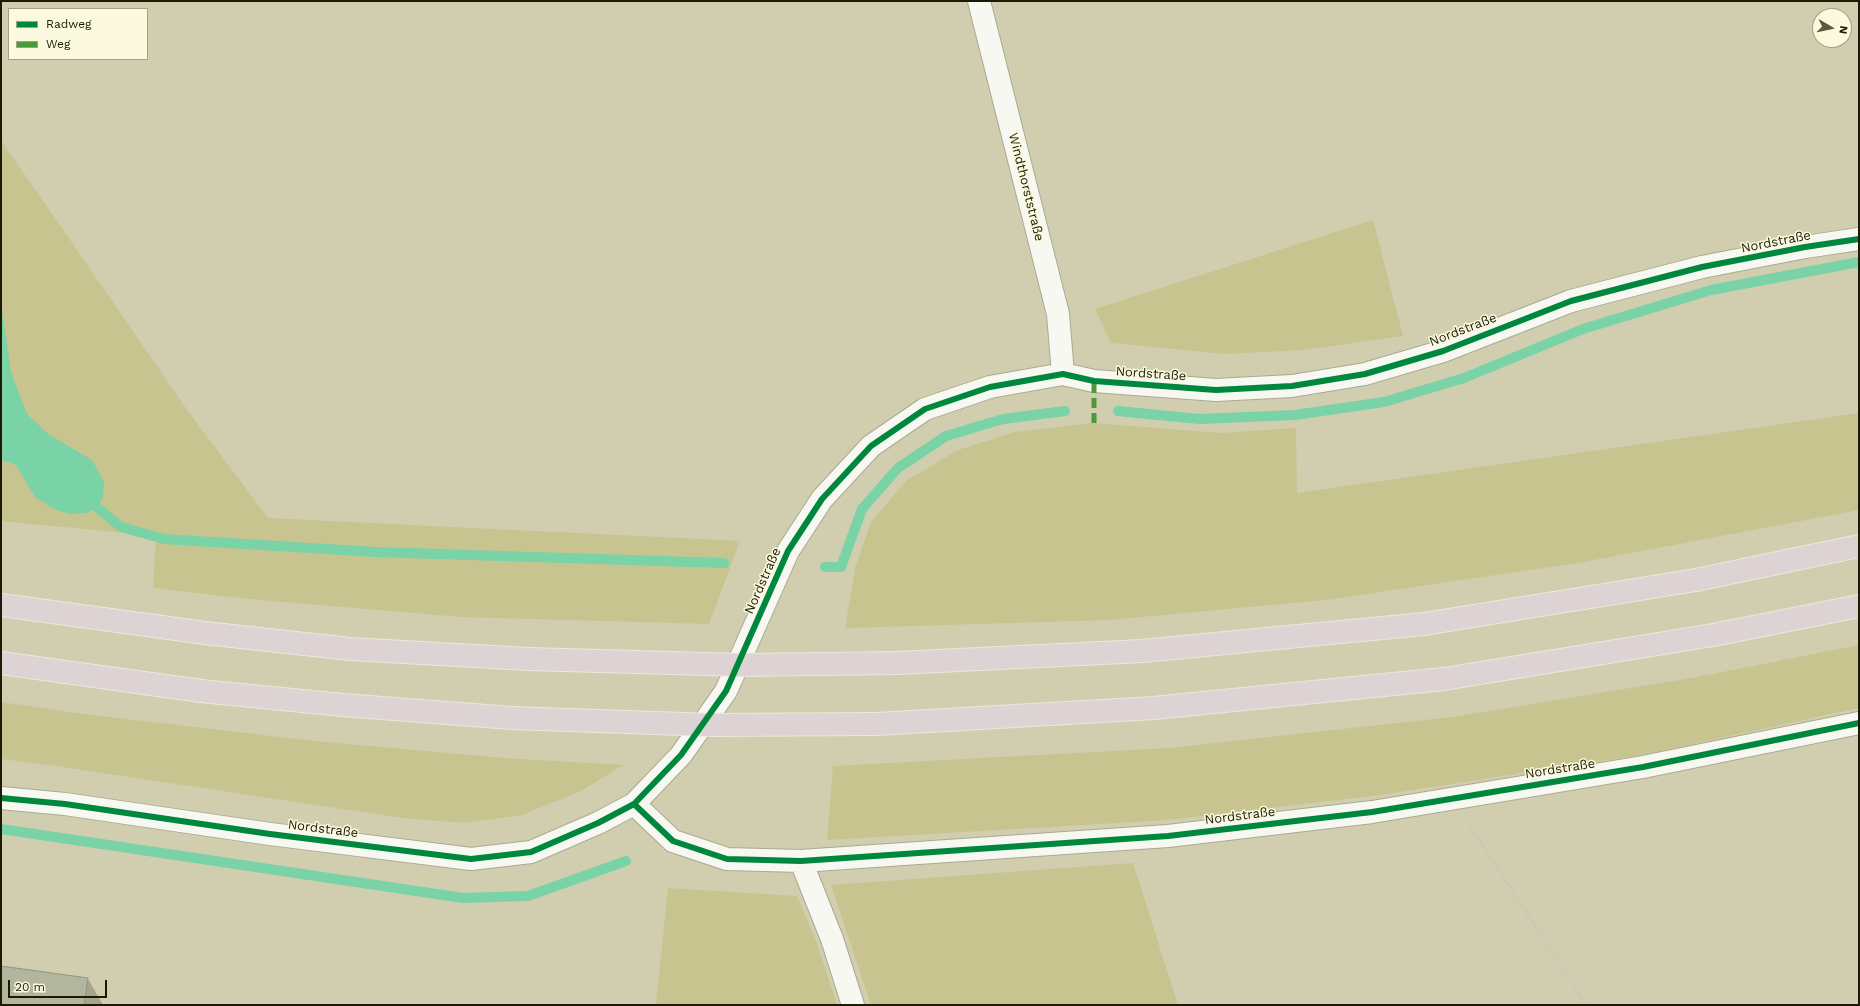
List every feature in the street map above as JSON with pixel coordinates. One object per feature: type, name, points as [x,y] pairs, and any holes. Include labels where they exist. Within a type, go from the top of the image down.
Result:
[{"type":"highway","points":[[1,605],[205,633],[350,649],[528,659],[743,665],[898,663],[1142,651],[1424,624],[1696,580],[1859,546]]},
{"type":"highway","points":[[1,663],[201,691],[343,706],[512,718],[712,725],[876,724],[1154,708],[1444,679],[1713,635],[1859,606]]},
{"type":"street","name":"Windthorststraße","points":[[980,1],[1058,314],[1063,374]]},
{"type":"street","name":"Nordstraße","points":[[1,798],[64,804],[270,834],[471,859],[530,852],[598,823],[634,804],[681,755],[726,691],[788,551],[822,499],[871,446],[925,409],[990,387],[1063,374],[1094,380],[1216,390],[1292,386],[1365,374],[1443,351],[1571,301],[1702,267],[1805,247],[1859,239]]},
{"type":"street","name":"Nordstraße","points":[[634,804],[673,841],[727,859],[801,861],[1168,836],[1372,812],[1643,767],[1859,723]]},
{"type":"street","points":[[801,861],[832,939],[853,1005]]},
{"type":"path","points":[[1452,798],[1586,1005]]},
{"type":"shaded area","points":[[1,140],[188,411],[268,518],[740,541],[709,624],[461,617],[249,599],[153,588],[156,536],[1,521]]},
{"type":"shaded area","points":[[1373,220],[1403,336],[1304,350],[1225,354],[1111,343],[1095,309]]},
{"type":"shaded area","points":[[1,304],[11,372],[27,414],[48,434],[92,460],[104,482],[103,497],[97,507],[87,513],[70,514],[54,509],[35,497],[16,465],[1,460]]},
{"type":"shaded area","points":[[1859,413],[1859,510],[1578,563],[1325,600],[1109,620],[845,628],[855,569],[871,522],[906,481],[958,450],[1015,432],[1094,423],[1221,433],[1296,428],[1297,493]]},
{"type":"shaded area","points":[[1859,645],[1859,708],[1646,754],[1380,795],[1169,820],[827,840],[833,766],[1170,748],[1452,717],[1692,678]]},
{"type":"shaded area","points":[[1,702],[75,713],[314,741],[503,758],[623,765],[581,791],[522,815],[465,823],[402,818],[1,759]]},
{"type":"shaded area","points":[[1133,863],[1178,1005],[871,1005],[831,885]]},
{"type":"shaded area","points":[[668,888],[797,896],[818,946],[837,1005],[656,1005]]},
{"type":"building","points":[[1,966],[88,978],[84,1005],[1,1005]]},
{"type":"waterway","points":[[1118,411],[1199,419],[1295,415],[1384,402],[1464,378],[1583,329],[1711,290],[1859,262]]},
{"type":"waterway","points":[[825,567],[841,567],[862,509],[898,468],[946,436],[1003,419],[1065,411]]},
{"type":"waterway","points":[[97,507],[121,527],[164,539],[375,552],[724,563]]},
{"type":"waterway","points":[[1,829],[463,898],[528,896],[626,861]]},
{"type":"marked path","points":[[1094,381],[1094,423]]},
{"type":"cycle path","points":[[1,798],[65,804],[270,834],[471,859],[531,852],[598,823],[634,804],[681,755],[726,691],[788,551],[822,499],[871,446],[925,409],[990,387],[1063,374],[1094,381],[1216,390],[1292,386],[1365,374],[1443,351],[1571,301],[1702,267],[1805,247],[1859,239]]},
{"type":"cycle path","points":[[634,804],[673,841],[727,859],[801,861],[1168,836],[1372,812],[1643,767],[1859,723]]}]
